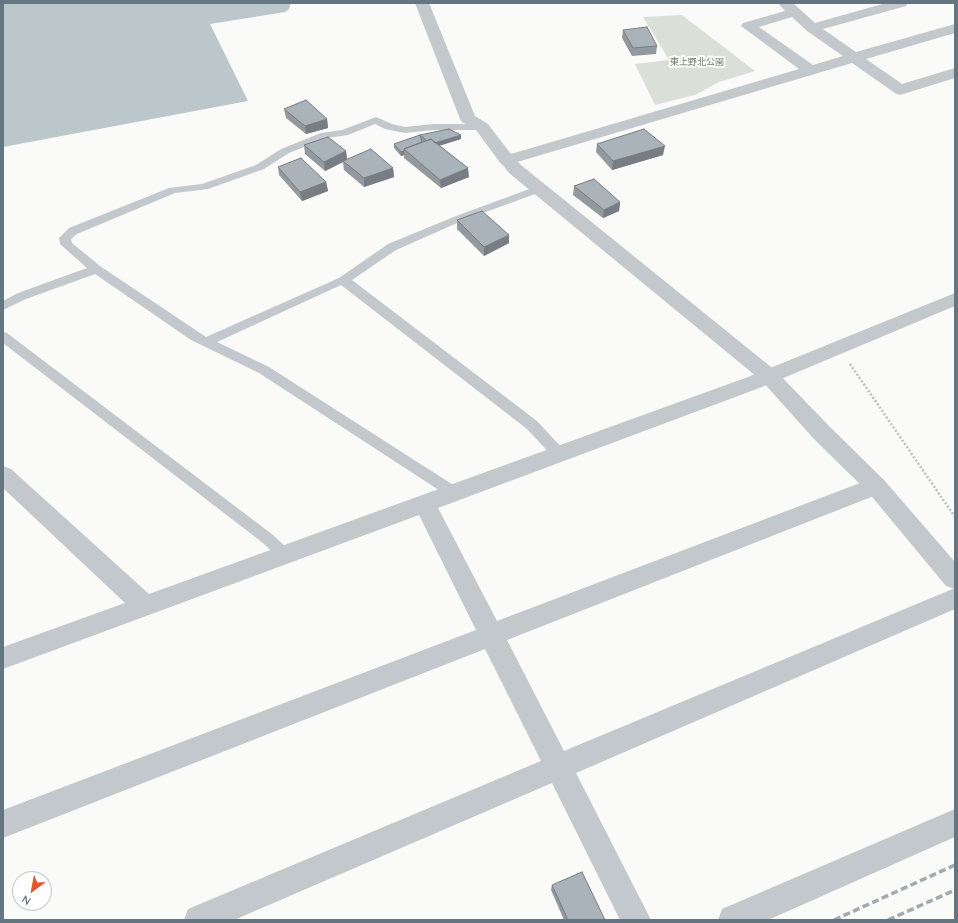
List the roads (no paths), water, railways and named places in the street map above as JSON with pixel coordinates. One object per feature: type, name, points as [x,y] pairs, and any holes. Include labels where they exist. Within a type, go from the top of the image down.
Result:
[{"type":"street","points":[[199,920],[559,766],[954,582],[876,486],[769,376],[515,169],[506,160],[482,127],[468,119],[422,3]]},
{"type":"street","points":[[812,28],[899,3]]},
{"type":"street","points":[[810,71],[748,26],[790,7],[812,28],[900,90],[955,73]]},
{"type":"street","points":[[506,160],[955,28]]},
{"type":"street","points":[[3,658],[453,492],[560,455],[769,376],[955,299]]},
{"type":"street","points":[[3,475],[144,605]]},
{"type":"street","points":[[3,824],[876,486]]},
{"type":"street","points":[[424,503],[492,634],[636,920]]},
{"type":"street","points":[[733,920],[955,823]]},
{"type":"lane","points":[[453,492],[264,370],[195,337],[96,269],[66,244],[65,238],[73,231],[173,190],[204,187],[260,167],[285,151],[318,138],[344,134],[376,120],[389,127],[405,130],[433,127],[482,127]]},
{"type":"lane","points":[[206,342],[336,282],[342,281],[392,248],[460,218],[539,189]]},
{"type":"lane","points":[[3,306],[22,296],[96,269]]},
{"type":"lane","points":[[342,281],[348,283],[532,425],[560,455]]},
{"type":"lane","points":[[3,336],[268,539],[284,554]]},
{"type":"railway","points":[[834,920],[955,865]]},
{"type":"railway","points":[[888,920],[955,890]]},
{"type":"park label","name":"東上野北公園","points":[[697,62]]}]
